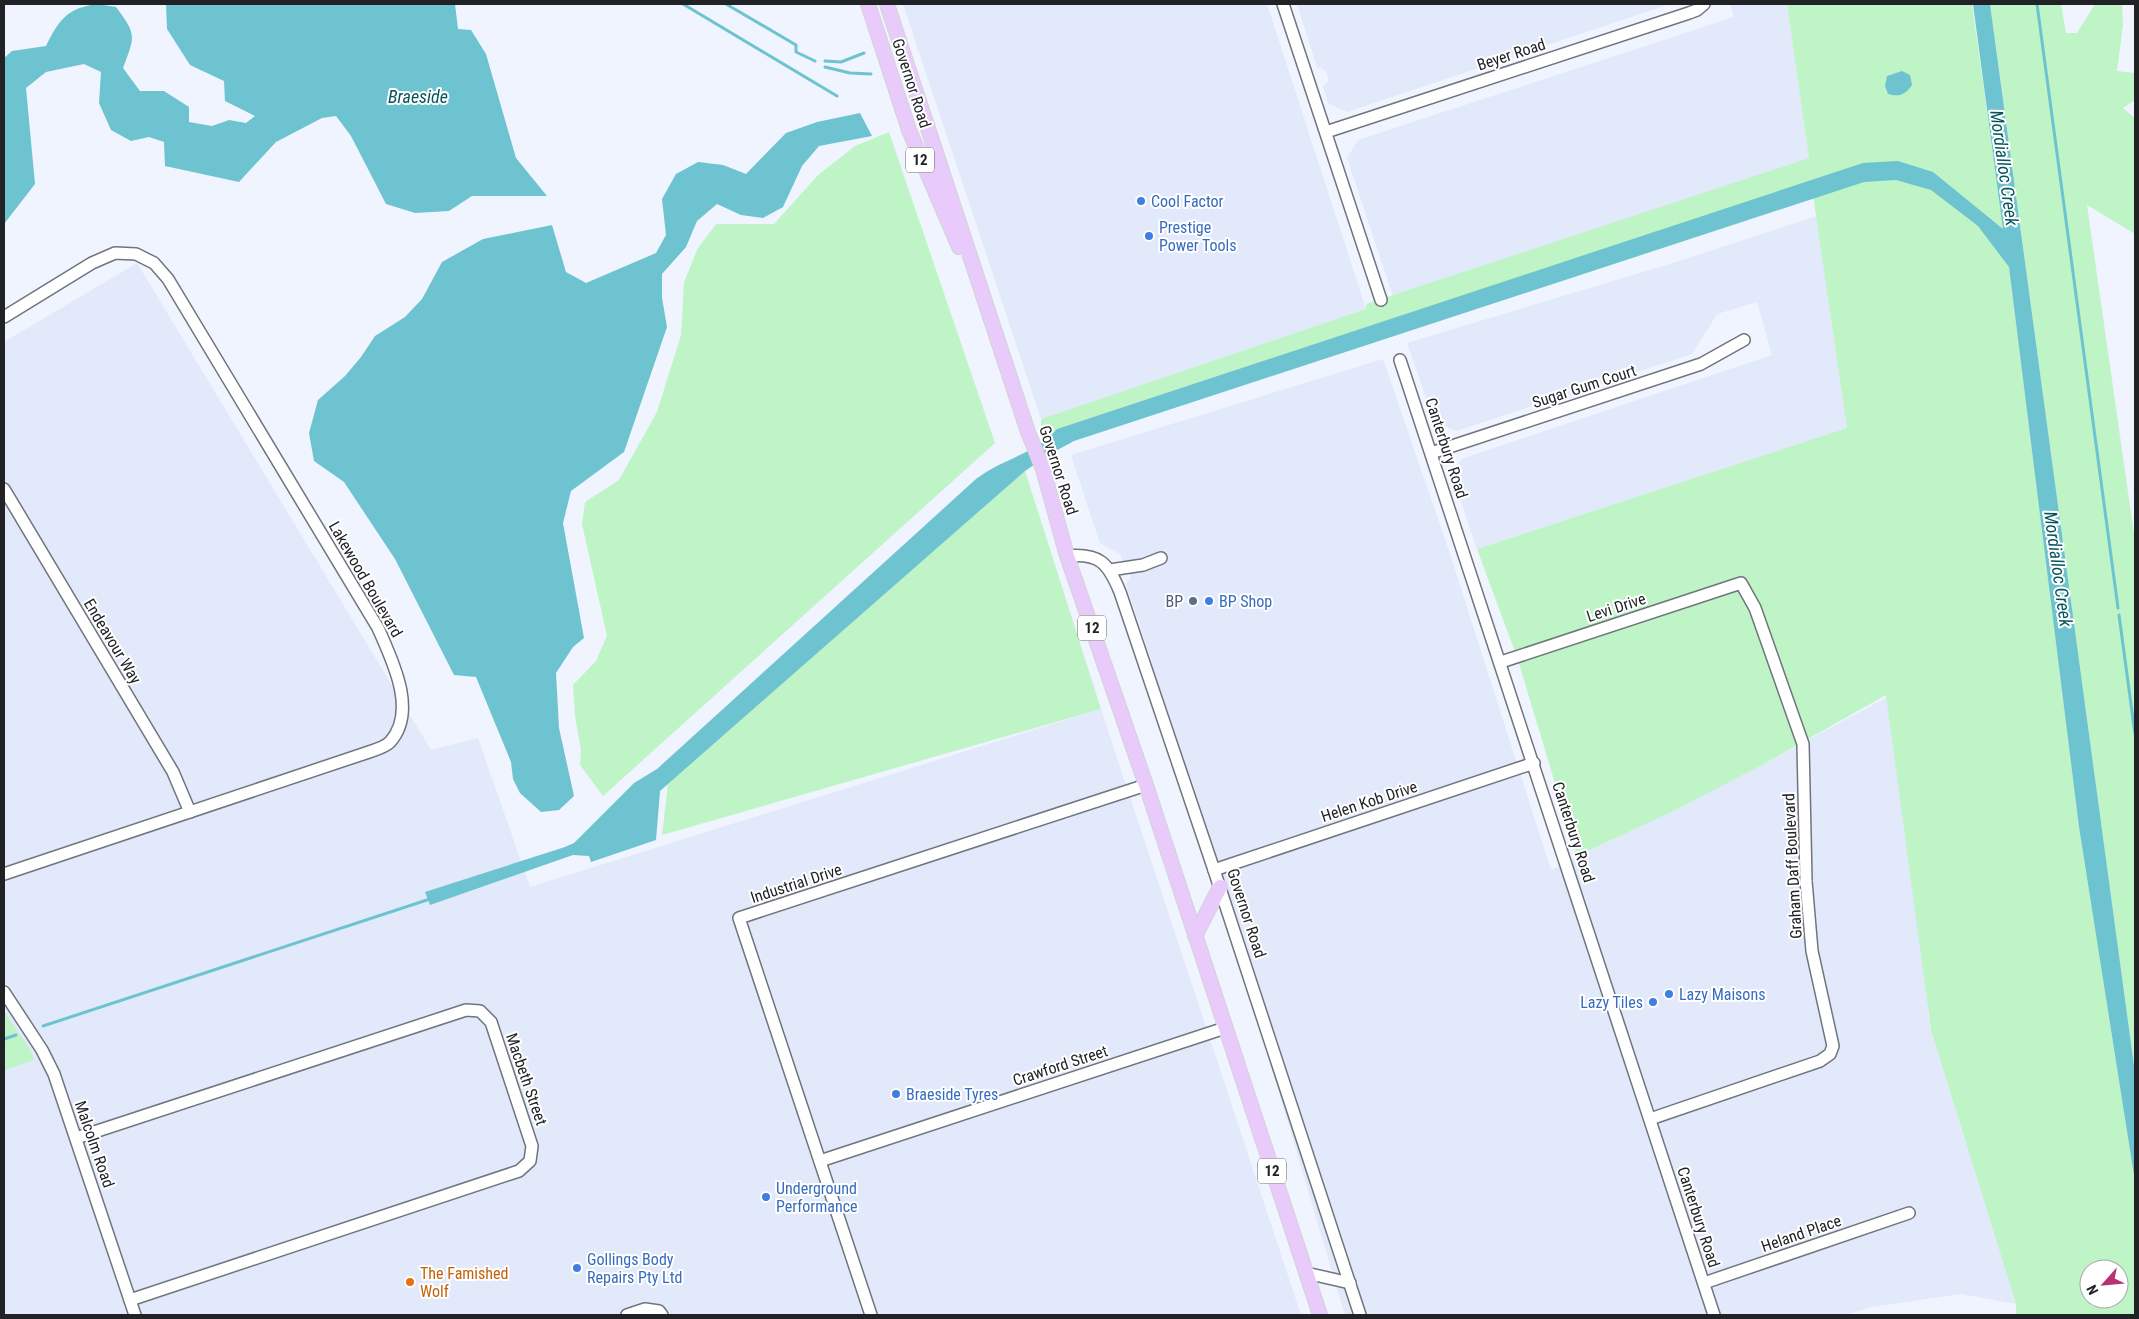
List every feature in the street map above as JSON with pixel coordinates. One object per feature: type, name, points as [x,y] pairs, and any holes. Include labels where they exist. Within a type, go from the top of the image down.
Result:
[{"type":"main road","name":"Governor Road","points":[[868,4],[912,138],[987,309]]},
{"type":"main road","name":"Governor Road","points":[[887,4],[1028,432],[1043,469],[1067,556],[1146,785],[1320,1315]]},
{"type":"main road","points":[[1195,936],[1220,887]]},
{"type":"street","points":[[1283,4],[1381,300]]},
{"type":"street","name":"Beyer Road","points":[[1326,132],[1689,13],[1697,10],[1704,4]]},
{"type":"street","name":"Lakewood Boulevard","points":[[4,316],[92,263],[115,253],[136,254],[154,263],[168,279],[378,628],[398,680],[402,706],[400,727],[388,744],[4,874]]},
{"type":"street","name":"Sugar Gum Court","points":[[1431,453],[1701,364],[1744,340]]},
{"type":"street","name":"Canterbury Road","points":[[1400,360],[1501,662],[1714,1315]]},
{"type":"street","name":"Endeavour Way","points":[[4,489],[173,772],[190,812]]},
{"type":"street","points":[[1067,556],[1084,554],[1095,557],[1110,570],[1143,565]]},
{"type":"street","points":[[1116,584],[1143,565],[1160,558]]},
{"type":"street","name":"Governor Road","points":[[1110,570],[1220,887],[1360,1315]]},
{"type":"street","name":"Levi Drive","points":[[1501,662],[1741,583]]},
{"type":"street","name":"Graham Daff Boulevard","points":[[1650,1119],[1820,1061],[1830,1054],[1833,1046],[1812,951],[1806,881],[1803,744],[1755,608],[1741,583]]},
{"type":"street","name":"Helen Kob Drive","points":[[1214,870],[1534,763]]},
{"type":"street","name":"Industrial Drive","points":[[871,1315],[739,918],[1146,785]]},
{"type":"street","name":"Malcolm Road","points":[[4,992],[42,1050],[54,1074],[135,1315]]},
{"type":"street","name":"Macbeth Street","points":[[76,1138],[466,1010],[480,1011],[491,1022],[532,1146],[530,1161],[519,1171],[130,1300]]},
{"type":"street","name":"Crawford Street","points":[[820,1161],[1225,1028]]},
{"type":"street","name":"Heland Place","points":[[1704,1283],[1909,1214]]},
{"type":"street","points":[[1306,1273],[1350,1283]]},
{"type":"street","points":[[628,1315],[645,1309],[659,1311],[662,1315]]},
{"type":"shaded area","points":[[903,4],[1267,4],[1366,309],[1041,419]]},
{"type":"shaded area","points":[[1297,4],[1670,4],[1347,112],[1328,103],[1323,86],[1329,81],[1326,71],[1317,67]]},
{"type":"shaded area","points":[[1730,4],[1787,4],[1809,158],[1393,296],[1347,158],[1358,140],[1734,17]]},
{"type":"shaded area","points":[[1817,216],[1847,428],[1477,549],[1453,477],[1461,459],[1772,355],[1757,302],[1717,314],[1692,354],[1456,431],[1434,421],[1407,343],[1670,264]]},
{"type":"shaded area","points":[[137,263],[431,750],[478,738],[530,887],[1101,709],[1301,1315],[4,1315],[4,342]]},
{"type":"shaded area","points":[[1383,359],[1450,554],[1551,870],[1762,765],[1893,694],[1930,1027],[2016,1304],[1961,1294],[1871,1307],[1845,1315],[1345,1315],[1149,654],[1126,584],[1131,578],[1120,554],[1100,543],[1071,455]]},
{"type":"green space","points":[[1787,4],[1972,4],[2009,267],[2079,827],[2135,1182],[2135,1315],[2016,1315],[2016,1304],[1931,1030],[1886,695],[1762,765],[1669,813],[1577,856],[1517,657],[1477,549],[1847,428],[1811,181],[1057,429],[1046,441],[1041,426],[1041,419],[1366,309],[1366,304],[1809,158]]},
{"type":"green space","points":[[1990,4],[2061,4],[2066,33],[2077,33],[2095,4],[2122,4],[2123,25],[2117,71],[2135,73],[2135,100],[2123,108],[2135,118],[2135,234],[2087,205],[2135,541],[2135,1073]]},
{"type":"green space","points":[[889,132],[995,443],[603,796],[580,765],[581,751],[575,716],[573,685],[596,661],[607,636],[582,524],[585,502],[619,480],[657,412],[681,335],[684,282],[698,248],[716,224],[774,224],[818,175],[855,146]]},
{"type":"green space","points":[[1025,471],[1101,709],[662,835],[668,784]]},
{"type":"green space","points":[[4,1012],[30,1049],[34,1060],[4,1070]]},
{"type":"water","name":"Braeside","points":[[97,4],[116,7],[131,30],[132,42],[123,68],[140,91],[164,91],[189,107],[189,122],[212,126],[229,120],[246,123],[255,116],[225,101],[224,81],[190,65],[167,29],[166,4],[455,4],[458,29],[471,30],[486,54],[516,158],[547,196],[472,196],[449,211],[415,213],[386,204],[351,136],[336,116],[322,118],[276,142],[239,182],[165,166],[164,142],[149,137],[131,141],[111,130],[99,103],[101,72],[84,64],[46,72],[26,88],[35,184],[4,224],[4,58],[12,51],[46,46],[60,22],[71,12]]},
{"type":"water","name":"Mordialloc Creek","points":[[1973,4],[1990,4],[2135,1073],[2135,1182],[2079,827],[2009,267],[1978,226],[1931,190],[1896,180],[1864,182],[1074,441],[1025,471],[660,791],[656,840],[591,862],[589,856],[573,855],[430,905],[425,892],[574,843],[634,783],[657,769],[976,479],[1038,445],[1057,429],[1863,163],[1898,161],[1933,172],[2003,229]]},
{"type":"water","points":[[1902,71],[1910,75],[1912,85],[1902,94],[1888,94],[1885,86],[1887,76]]},
{"type":"water","points":[[860,113],[872,136],[819,146],[802,166],[783,207],[763,218],[741,215],[717,204],[697,221],[686,247],[662,274],[662,298],[667,327],[624,452],[571,491],[563,523],[584,638],[573,647],[556,673],[559,728],[574,796],[559,810],[541,812],[520,793],[513,779],[511,762],[476,677],[454,675],[395,559],[344,482],[314,461],[309,433],[318,400],[345,376],[375,336],[405,317],[422,299],[442,262],[483,239],[552,225],[566,272],[586,283],[656,253],[666,235],[662,199],[676,174],[698,162],[723,165],[746,174],[786,133],[817,122]]},
{"type":"waterway","points":[[683,4],[837,96]]},
{"type":"waterway","points":[[726,4],[796,45],[796,52],[815,61]]},
{"type":"waterway","points":[[2037,4],[2118,608]]},
{"type":"waterway","points":[[825,61],[841,62],[864,53]]},
{"type":"waterway","points":[[825,67],[850,73],[871,74]]},
{"type":"waterway","points":[[2119,615],[2135,734]]},
{"type":"waterway","points":[[43,1026],[430,899]]},
{"type":"waterway","points":[[4,1039],[16,1035]]},
{"type":"place","name":"Cool Factor","points":[[1141,201]]},
{"type":"place","name":"Prestige Power Tools","points":[[1149,236]]},
{"type":"place","name":"BP","points":[[1193,601]]},
{"type":"place","name":"BP Shop","points":[[1209,601]]},
{"type":"place","name":"Lazy Maisons","points":[[1669,994]]},
{"type":"place","name":"Lazy Tiles","points":[[1653,1002]]},
{"type":"place","name":"Braeside Tyres","points":[[896,1094]]},
{"type":"place","name":"Underground Performance","points":[[766,1197]]},
{"type":"place","name":"Gollings Body Repairs Pty Ltd","points":[[577,1268]]},
{"type":"place","name":"The Famished Wolf","points":[[410,1282]]}]
